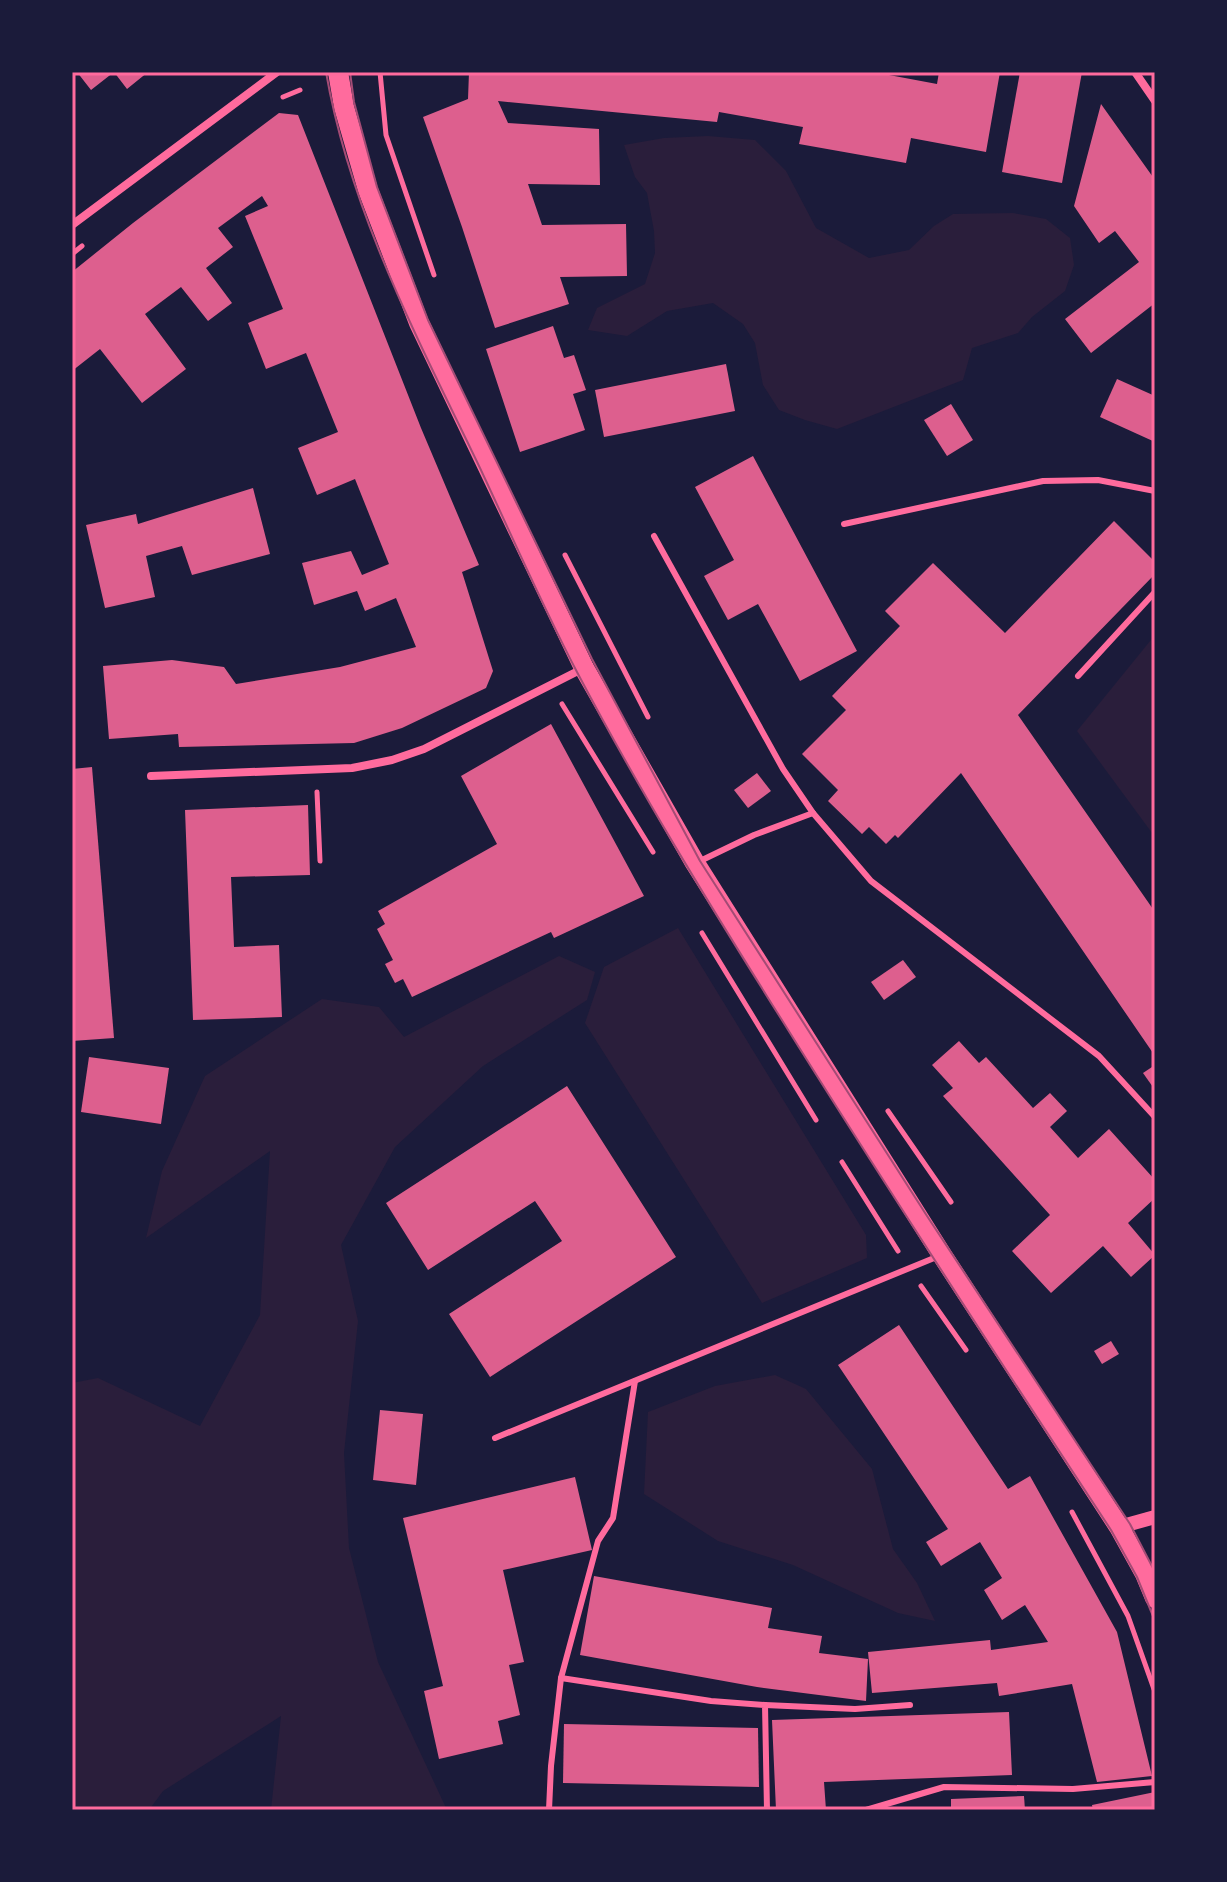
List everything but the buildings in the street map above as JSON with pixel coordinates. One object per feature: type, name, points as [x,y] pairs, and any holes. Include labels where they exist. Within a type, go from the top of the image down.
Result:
[{"type":"main road","points":[[338,72],[344,107],[368,190],[419,323],[584,668],[695,863],[942,1255],[1119,1527],[1155,1598]]},
{"type":"street","points":[[72,225],[277,72]]},
{"type":"street","points":[[1135,72],[1155,101]]},
{"type":"street","points":[[151,776],[352,768],[392,760],[424,749],[584,668]]},
{"type":"street","points":[[1119,1527],[1155,1517]]},
{"type":"lane","points":[[844,524],[1043,481],[1098,480],[1155,491]]},
{"type":"lane","points":[[654,536],[783,769],[813,813],[871,881],[1099,1056],[1155,1117]]},
{"type":"lane","points":[[1078,676],[1155,592]]},
{"type":"lane","points":[[695,863],[754,835],[813,813]]},
{"type":"lane","points":[[495,1438],[942,1255]]},
{"type":"lane","points":[[549,1810],[561,1678],[598,1541],[613,1518],[635,1381]]},
{"type":"lane","points":[[561,1678],[711,1701],[855,1709],[910,1705]]},
{"type":"lane","points":[[765,1705],[767,1810]]},
{"type":"lane","points":[[866,1810],[944,1787],[1073,1789],[1155,1782]]},
{"type":"path","points":[[380,72],[386,135],[436,280]]},
{"type":"path","points":[[561,548],[653,728]]},
{"type":"path","points":[[317,792],[320,861]]},
{"type":"path","points":[[884,1105],[951,1202]]},
{"type":"path","points":[[842,1162],[909,1269],[973,1359]]},
{"type":"path","points":[[1068,1503],[1128,1616],[1155,1692]]},
{"type":"shaded area","points":[[708,136],[755,140],[786,171],[816,228],[869,258],[909,250],[934,226],[953,214],[1013,213],[1046,219],[1070,238],[1074,265],[1065,291],[1032,317],[1018,333],[972,348],[963,380],[837,429],[779,410],[763,385],[755,343],[743,324],[713,303],[667,311],[627,336],[588,330],[597,308],[645,284],[655,253],[647,193],[635,177],[624,145],[664,138]]},
{"type":"shaded area","points":[[1155,635],[1155,837],[1077,731]]},
{"type":"shaded area","points":[[678,928],[866,1235],[867,1258],[762,1303],[585,1023],[604,967]]},
{"type":"shaded area","points":[[559,956],[595,972],[587,1000],[483,1066],[395,1147],[341,1245],[358,1321],[344,1453],[349,1548],[378,1662],[447,1810],[271,1810],[281,1716],[163,1791],[149,1810],[72,1810],[72,1383],[98,1378],[200,1426],[260,1315],[270,1151],[146,1238],[162,1171],[205,1076],[322,999],[379,1007],[404,1037]]},
{"type":"shaded area","points":[[775,1375],[806,1389],[872,1469],[893,1549],[917,1583],[935,1621],[898,1613],[793,1565],[718,1541],[644,1494],[648,1412],[715,1386]]},
{"type":"tram line","points":[[326,72],[352,175],[389,275],[577,672],[650,803],[753,975],[1111,1530],[1137,1577],[1155,1621]]},
{"type":"tram line","points":[[350,72],[354,102],[377,187],[428,320],[592,659],[700,861],[927,1216],[1130,1524],[1155,1572]]}]
